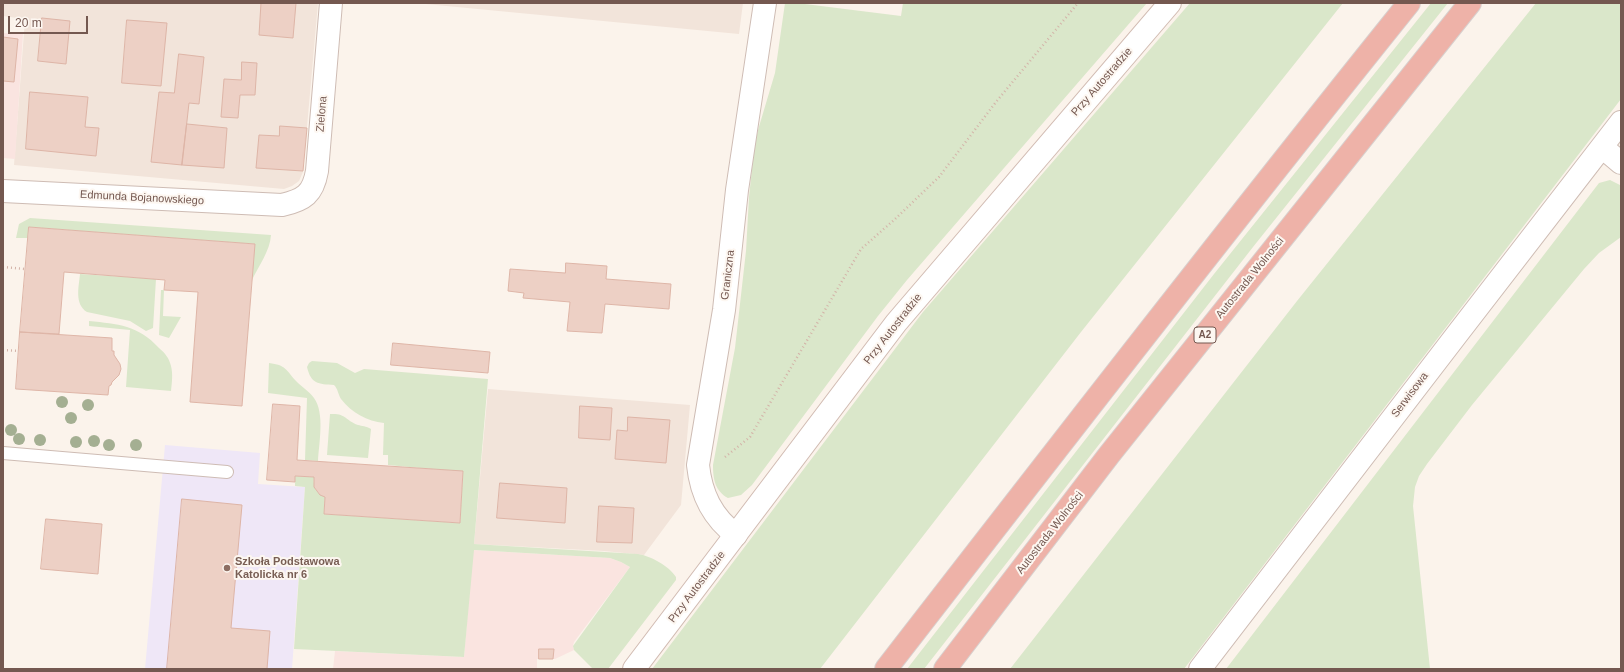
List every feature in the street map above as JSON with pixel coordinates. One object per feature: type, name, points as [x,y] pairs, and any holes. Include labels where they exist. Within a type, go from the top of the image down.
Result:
[{"type":"highway","points":[[886,669],[1307,130],[1409,3]]},
{"type":"highway","name":"Autostrada Wolności","points":[[945,669],[1109,455],[1470,3]]},
{"type":"street","name":"Zielona","points":[[282,205],[303,199],[315,183],[331,3]]},
{"type":"street","name":"Graniczna","points":[[736,535],[717,519],[699,478],[698,465],[724,310],[737,190],[765,3]]},
{"type":"street","name":"Przy Autostradzie","points":[[634,669],[920,295],[1170,3]]},
{"type":"street","name":"Serwisowa","points":[[1200,669],[1621,122]]},
{"type":"street","points":[[1602,147],[1621,163]]},
{"type":"street","name":"Edmunda Bojanowskiego","points":[[3,191],[282,205]]},
{"type":"lane","points":[[3,453],[227,472]]},
{"type":"path","points":[[699,478],[750,436],[860,249],[894,220],[938,177],[996,102],[1078,3]]},
{"type":"path","points":[[3,267],[25,269]]},
{"type":"path","points":[[3,350],[19,351]]},
{"type":"shaded area","points":[[3,3],[318,3],[303,172],[299,181],[284,189],[14,165],[25,19],[3,16]]},
{"type":"shaded area","points":[[415,3],[743,3],[739,34]]},
{"type":"shaded area","points":[[3,33],[23,34],[15,159],[3,158]]},
{"type":"shaded area","points":[[488,389],[690,405],[681,505],[644,555],[604,551],[474,544]]},
{"type":"shaded area","name":"Szkoła Podstawowa Katolicka nr 6","points":[[165,445],[260,453],[258,484],[305,487],[292,669],[145,669]]},
{"type":"shaded area","points":[[473,550],[610,558],[630,567],[574,642],[574,650],[555,659],[537,659],[537,669],[333,669],[335,651],[464,657]]},
{"type":"green space","points":[[785,3],[805,3],[901,16],[903,3],[1147,3],[907,280],[878,316],[752,485],[741,495],[728,498],[720,492],[716,484],[713,465],[735,348],[746,251],[749,197],[754,150],[758,130],[775,73]]},
{"type":"green space","points":[[1190,3],[1343,3],[1081,332],[820,669],[652,669],[923,312]]},
{"type":"green space","points":[[1431,3],[1448,3],[1253,247],[924,669],[907,669],[1214,274]]},
{"type":"green space","points":[[1536,3],[1621,3],[1621,99],[1184,669],[1010,669],[1297,301]]},
{"type":"green space","points":[[1610,180],[1621,185],[1621,237],[1599,253],[1584,269],[1472,405],[1419,476],[1415,487],[1413,506],[1430,669],[1226,669],[1599,183]]},
{"type":"green space","points":[[30,218],[271,235],[269,247],[252,280],[254,244],[29,227],[28,238],[16,238],[19,224]]},
{"type":"green space","points":[[80,274],[156,279],[153,328],[146,331],[130,321],[87,312],[83,309],[79,300],[78,289]]},
{"type":"green space","points":[[161,290],[164,290],[163,316],[181,317],[169,338],[159,335]]},
{"type":"green space","points":[[89,321],[127,327],[143,334],[151,340],[165,354],[170,363],[172,369],[171,391],[126,387],[130,330],[89,326]]},
{"type":"green space","points":[[312,361],[337,363],[355,373],[364,369],[488,379],[474,544],[638,554],[659,562],[669,569],[676,577],[676,580],[608,669],[593,669],[574,650],[573,646],[630,567],[610,558],[474,550],[464,657],[294,649],[305,487],[295,486],[295,476],[314,477],[316,489],[319,494],[325,497],[324,514],[460,523],[463,472],[388,465],[388,455],[383,455],[384,423],[360,416],[345,404],[334,385],[319,383],[313,380],[307,367]]},
{"type":"green space","points":[[269,363],[279,365],[285,369],[308,391],[317,404],[320,420],[318,461],[305,460],[307,398],[268,393]]},
{"type":"green space","points":[[330,414],[342,416],[358,425],[371,429],[368,458],[327,455]]},
{"type":"building","points":[[261,3],[296,3],[293,38],[259,35]]},
{"type":"building","points":[[42,18],[70,21],[66,64],[38,61]]},
{"type":"building","points":[[127,20],[167,23],[161,86],[122,83]]},
{"type":"building","points":[[3,37],[18,39],[14,82],[3,81]]},
{"type":"building","points":[[179,54],[204,57],[199,104],[189,103],[182,165],[151,162],[159,92],[174,93]]},
{"type":"building","points":[[242,62],[257,63],[255,95],[240,95],[238,118],[221,117],[224,79],[241,80]]},
{"type":"building","points":[[30,92],[88,97],[85,127],[99,128],[96,156],[26,149]]},
{"type":"building","points":[[187,124],[227,128],[224,168],[182,165]]},
{"type":"building","points":[[280,126],[307,128],[303,171],[256,168],[259,135],[279,136]]},
{"type":"building","points":[[29,227],[255,244],[242,406],[190,402],[198,292],[164,290],[165,280],[64,272],[59,334],[20,332]]},
{"type":"building","points":[[566,263],[607,266],[606,279],[671,284],[669,309],[605,304],[602,333],[567,331],[570,302],[523,298],[524,293],[508,291],[510,269],[565,273]]},
{"type":"building","points":[[20,332],[112,338],[112,351],[114,351],[114,355],[120,364],[121,369],[119,375],[109,386],[108,395],[16,389]]},
{"type":"building","points":[[393,343],[490,352],[488,373],[391,365]]},
{"type":"building","points":[[273,404],[300,406],[297,460],[463,471],[460,523],[324,514],[325,497],[320,495],[314,487],[314,477],[295,476],[295,482],[267,480]]},
{"type":"building","points":[[580,406],[612,408],[610,440],[579,438]]},
{"type":"building","points":[[628,417],[670,420],[666,463],[615,459],[617,430],[627,431]]},
{"type":"building","points":[[500,483],[567,488],[565,523],[497,518]]},
{"type":"building","points":[[182,499],[242,505],[231,628],[270,631],[267,669],[167,669]]},
{"type":"building","points":[[599,506],[634,508],[632,543],[597,542]]},
{"type":"building","points":[[46,519],[102,524],[98,574],[41,569]]},
{"type":"building","points":[[539,649],[554,649],[553,659],[539,659]]},
{"type":"place","name":"Szkoła Podstawowa Katolicka nr 6","points":[[227,568]]}]
